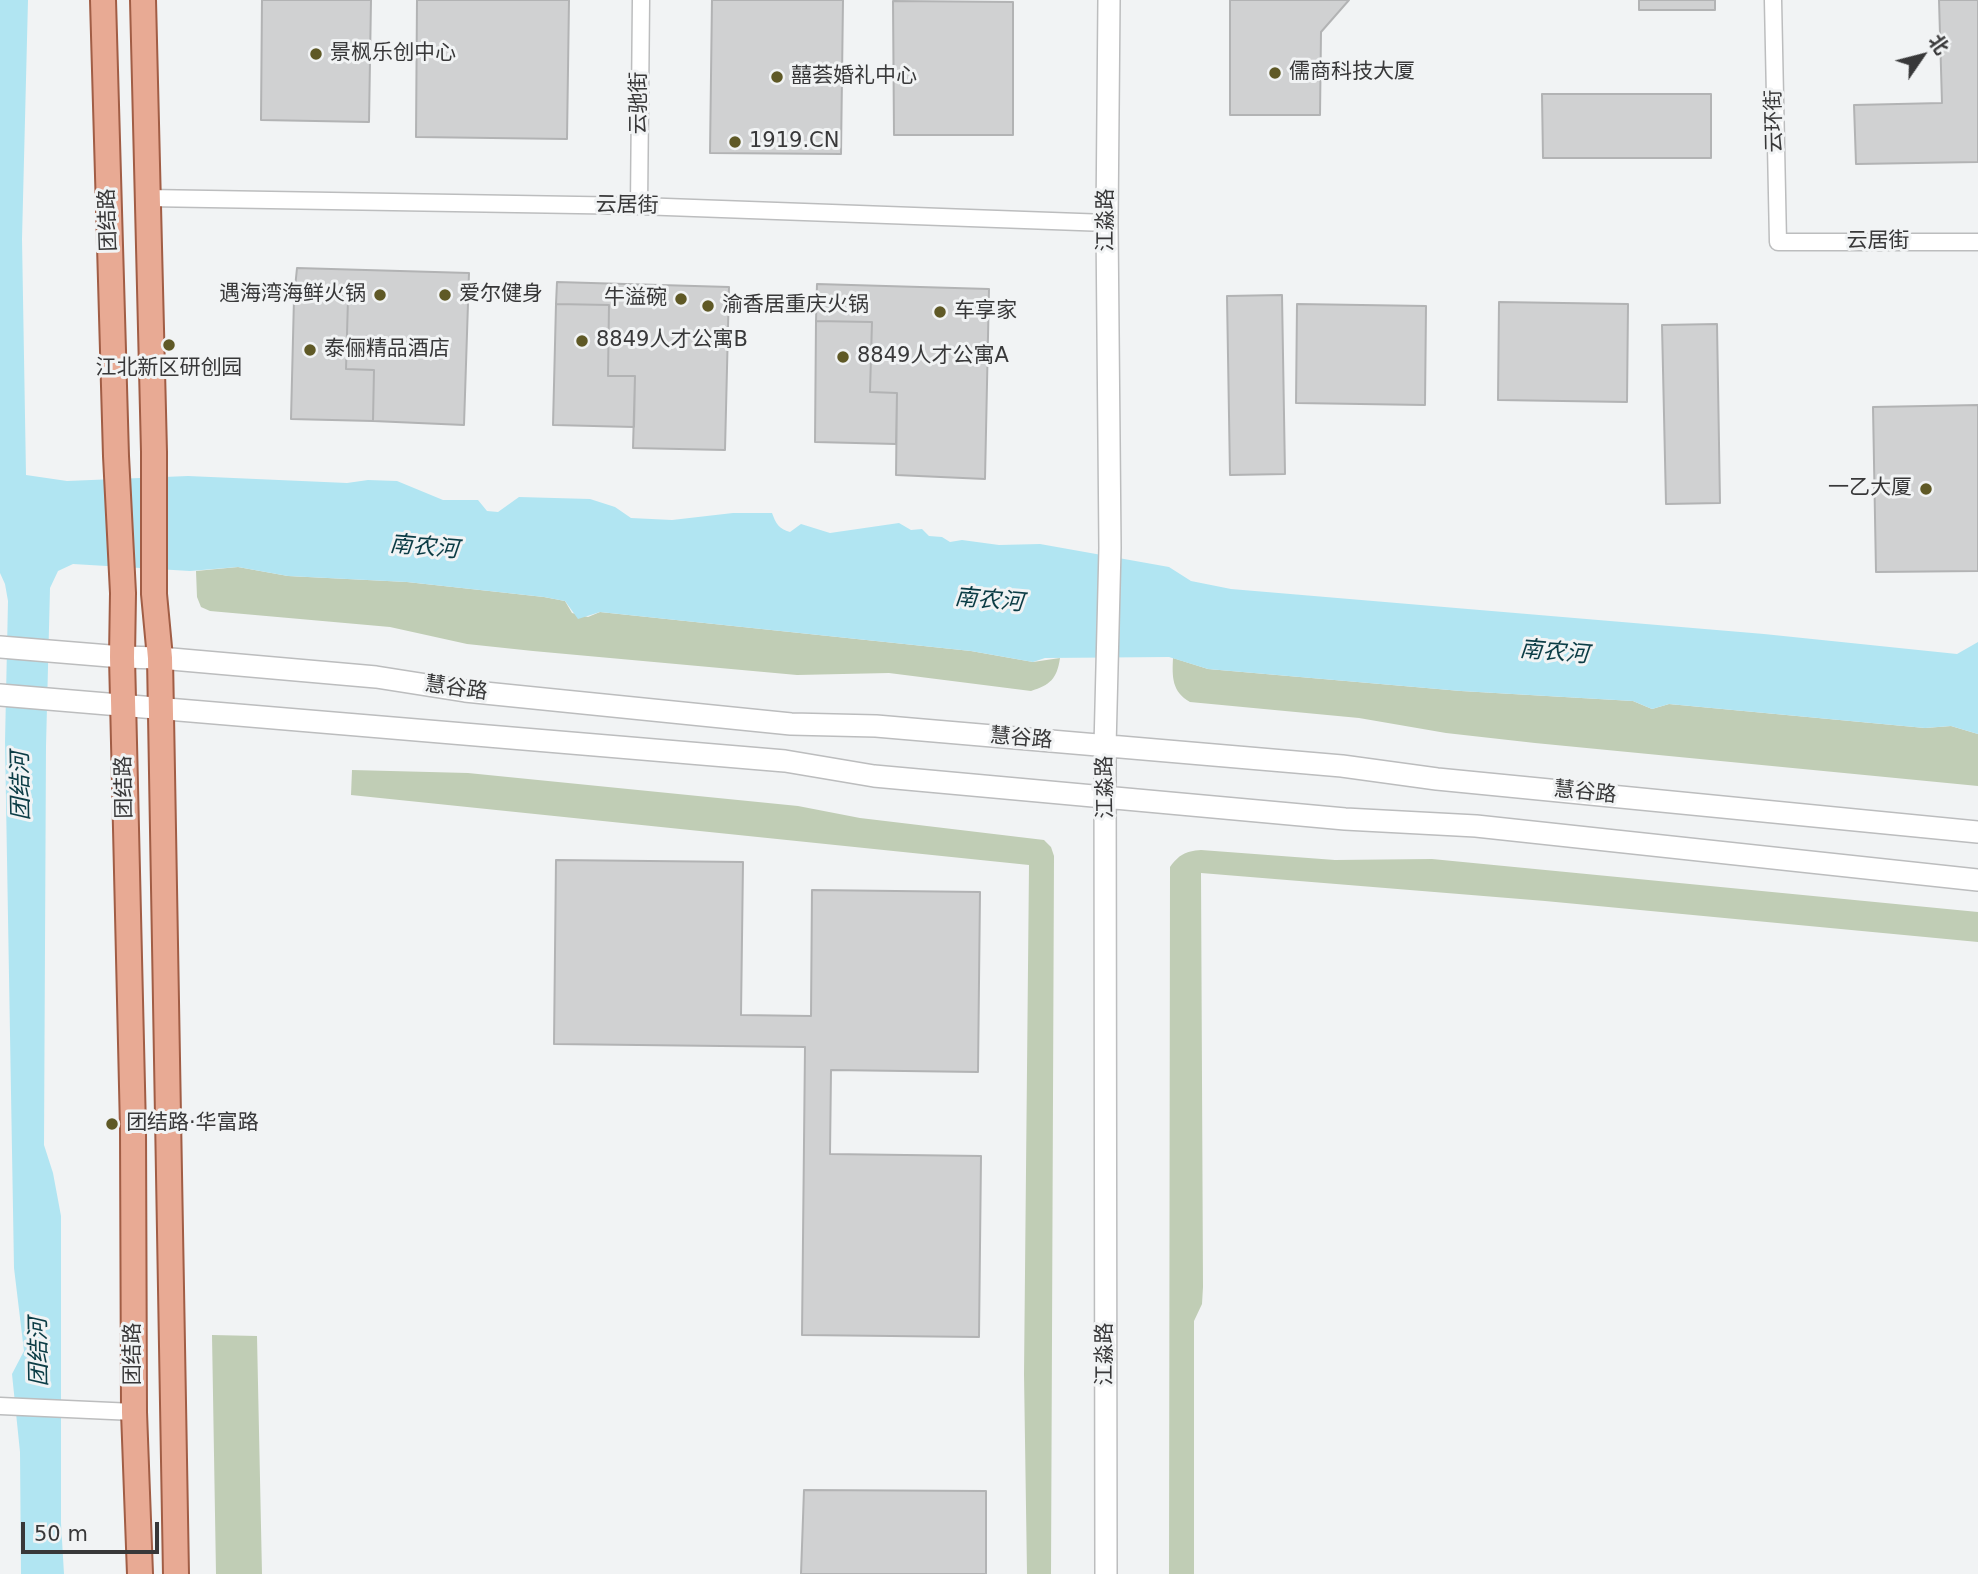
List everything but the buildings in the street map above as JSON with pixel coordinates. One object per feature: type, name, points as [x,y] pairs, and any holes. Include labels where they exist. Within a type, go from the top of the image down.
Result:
[{"type":"main road","name":"团结路","points":[[103,0],[116,456],[123,593],[122,657],[133,1129],[134,1412],[140,1574]]},
{"type":"main road","name":"团结路","points":[[143,0],[155,594],[159,657],[176,1574]]},
{"type":"main road","name":"江淼路","points":[[1106,1574],[1105,747],[1110,548],[1107,223],[1109,0]]},
{"type":"main road","name":"慧谷路","points":[[0,647],[122,657],[159,657],[376,677],[465,691],[791,724],[876,726],[1342,766],[1437,779],[1978,832]]},
{"type":"main road","name":"慧谷路","points":[[0,695],[785,761],[874,776],[1345,819],[1476,826],[1978,880]]},
{"type":"street","name":"云驰街","points":[[639,206],[641,0]]},
{"type":"street","name":"云环街","points":[[1773,0],[1778,242]]},
{"type":"street","name":"云居街","points":[[147,198],[639,206],[1107,223]]},
{"type":"street","name":"云居街","points":[[1778,242],[1978,242]]},
{"type":"street","points":[[4,1406],[134,1412]]},
{"type":"green space","points":[[238,567],[288,576],[407,582],[544,597],[565,601],[572,613],[588,617],[600,612],[971,651],[1033,662],[1060,658],[1052,680],[1031,691],[889,673],[797,675],[533,651],[467,644],[390,627],[210,611],[201,607],[197,597],[196,571]]},
{"type":"green space","points":[[1173,658],[1208,669],[1461,691],[1633,701],[1652,709],[1669,704],[1925,728],[1951,726],[1978,734],[1978,786],[1535,743],[1446,733],[1359,718],[1190,702],[1176,689]]},
{"type":"green space","points":[[352,770],[468,773],[798,806],[860,818],[1044,840],[1051,847],[1054,856],[1051,1574],[1027,1574],[1024,1374],[1029,865],[351,795]]},
{"type":"green space","points":[[1201,850],[1335,860],[1432,859],[1978,912],[1978,942],[1545,901],[1201,873],[1203,1287],[1202,1304],[1194,1321],[1194,1574],[1169,1574],[1170,867],[1183,854]]},
{"type":"green space","points":[[212,1335],[257,1336],[262,1574],[216,1574]]},
{"type":"water","points":[[0,0],[28,0],[22,239],[26,475],[67,481],[188,476],[347,483],[368,480],[397,481],[443,500],[478,500],[487,511],[498,512],[519,497],[590,499],[615,507],[631,518],[672,520],[733,513],[772,513],[778,526],[790,532],[801,524],[830,533],[899,523],[911,530],[922,529],[929,536],[942,537],[950,542],[962,540],[999,545],[1040,544],[1169,567],[1191,581],[1231,589],[1764,634],[1957,654],[1978,642],[1978,734],[1951,726],[1925,728],[1669,704],[1652,709],[1633,701],[1461,691],[1208,669],[1169,657],[1045,658],[1033,662],[971,651],[600,612],[578,619],[565,601],[407,582],[288,576],[238,567],[190,571],[73,564],[58,571],[50,588],[46,746],[44,1145],[53,1173],[61,1216],[61,1523],[64,1574],[21,1574],[20,1452],[12,1374],[24,1351],[14,1268],[5,742],[8,601],[0,573]]},
{"type":"place","name":"景枫乐创中心","points":[[316,54]]},
{"type":"place","name":"儒商科技大厦","points":[[1275,73]]},
{"type":"place","name":"囍荟婚礼中心","points":[[777,77]]},
{"type":"place","name":"1919.CN","points":[[735,142]]},
{"type":"place","name":"遇海湾海鲜火锅","points":[[380,295]]},
{"type":"place","name":"爱尔健身","points":[[445,295]]},
{"type":"place","name":"牛溢碗","points":[[681,299]]},
{"type":"place","name":"渝香居重庆火锅","points":[[708,306]]},
{"type":"place","name":"车享家","points":[[940,312]]},
{"type":"place","name":"8849人才公寓B","points":[[582,341]]},
{"type":"place","name":"江北新区研创园","points":[[169,345]]},
{"type":"place","name":"泰俪精品酒店","points":[[310,350]]},
{"type":"place","name":"8849人才公寓A","points":[[843,357]]},
{"type":"place","name":"一乙大厦","points":[[1926,489]]},
{"type":"place","name":"团结路·华富路","points":[[112,1124]]},
{"type":"water label","name":"南农河","points":[[424,548]]},
{"type":"water label","name":"南农河","points":[[989,601]]},
{"type":"water label","name":"南农河","points":[[1554,653]]},
{"type":"water label","name":"团结河","points":[[22,786]]},
{"type":"water label","name":"团结河","points":[[40,1352]]}]
